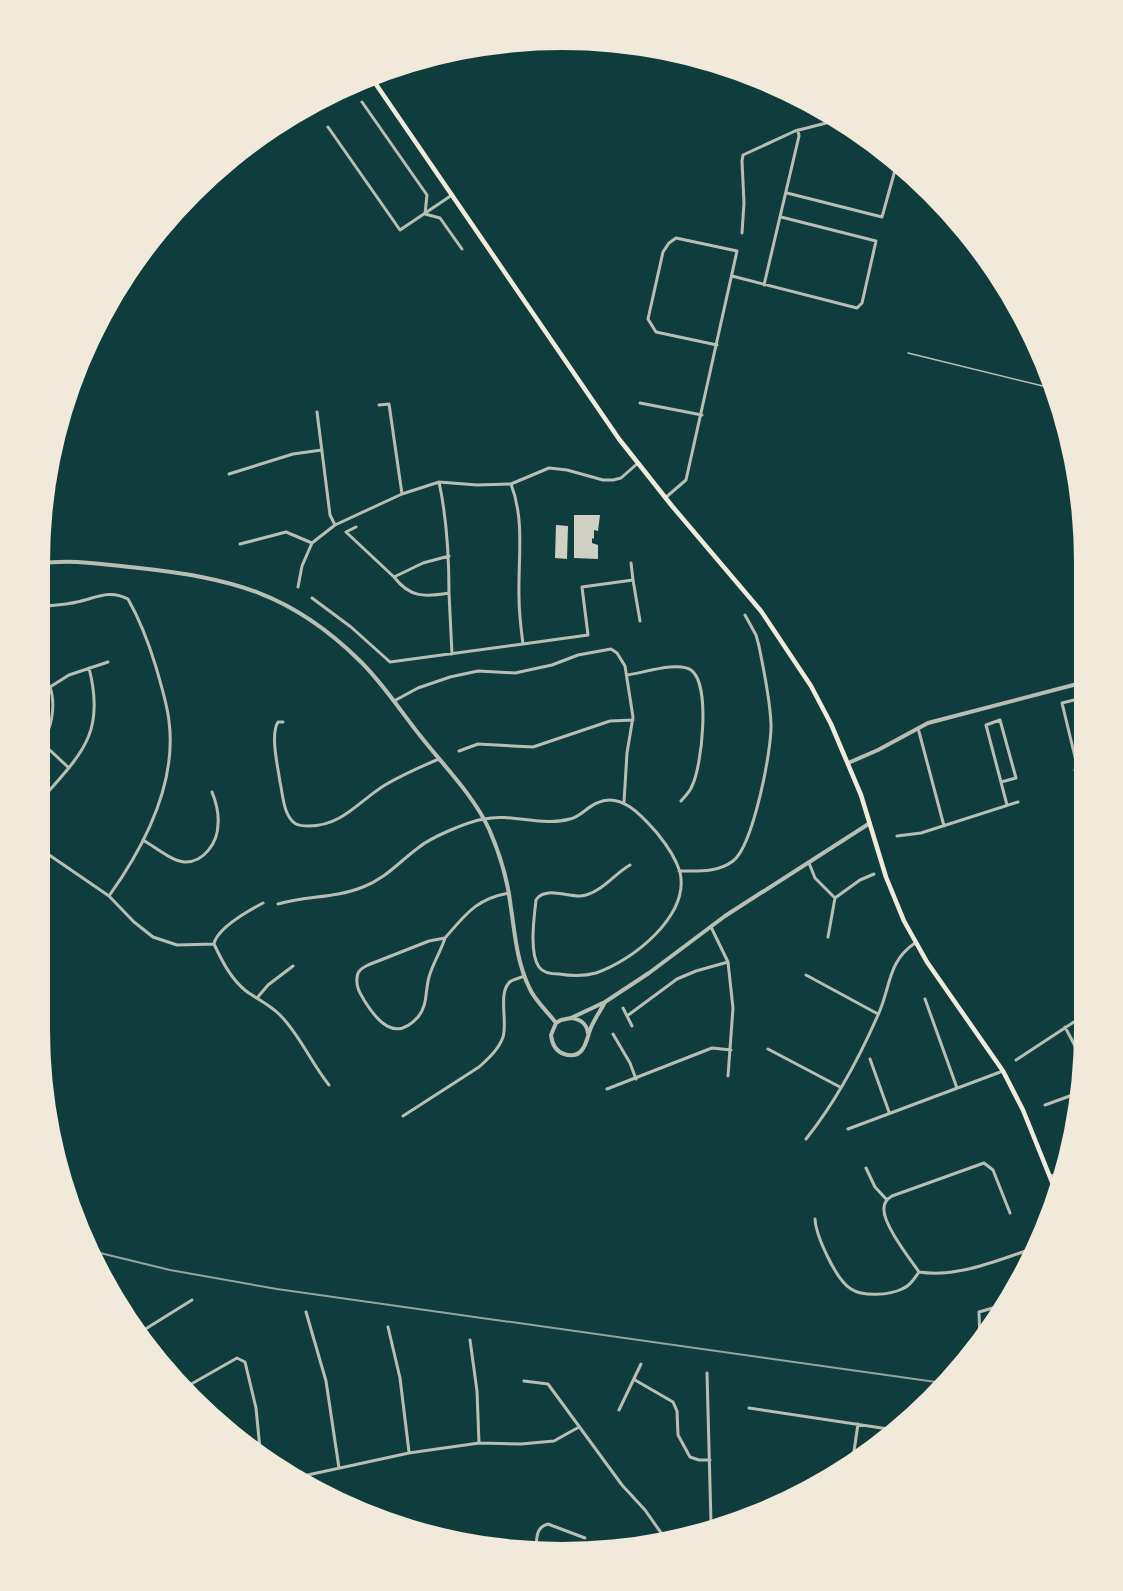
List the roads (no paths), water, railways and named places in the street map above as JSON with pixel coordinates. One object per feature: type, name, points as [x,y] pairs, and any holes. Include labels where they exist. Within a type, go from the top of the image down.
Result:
[{"type":"main road","points":[[377,84],[638,463],[761,611],[790,652],[831,724],[848,763],[871,823],[893,894],[915,944],[1003,1071],[1023,1110],[1050,1176]]},
{"type":"street","points":[[362,102],[427,195],[425,214]]},
{"type":"street","points":[[742,233],[744,203],[742,161],[744,155],[798,130],[825,123]]},
{"type":"street","points":[[328,127],[400,230],[452,195]]},
{"type":"street","points":[[764,285],[787,192],[799,136],[798,130]]},
{"type":"street","points":[[787,192],[882,218],[894,173]]},
{"type":"street","points":[[425,214],[440,218],[462,249]]},
{"type":"street","points":[[732,276],[857,308],[862,303],[876,240],[781,217]]},
{"type":"street","points":[[665,498],[686,480],[702,415],[732,276],[737,251],[676,238],[663,252],[648,319],[656,332],[717,345]]},
{"type":"street","points":[[640,403],[702,415]]},
{"type":"street","points":[[379,405],[389,404],[402,494]]},
{"type":"street","points":[[317,412],[330,515],[335,525]]},
{"type":"street","points":[[229,474],[293,454],[322,450]]},
{"type":"street","points":[[298,587],[302,566],[312,543],[335,525],[402,494],[439,482],[477,485],[511,484],[549,468],[567,470],[603,480],[613,480],[621,478],[638,463]]},
{"type":"street","points":[[439,482],[447,528],[452,654]]},
{"type":"street","points":[[511,484],[519,514],[519,598],[523,645]]},
{"type":"street","points":[[356,527],[346,532],[402,588],[429,596],[449,593]]},
{"type":"street","points":[[240,544],[286,532],[312,543]]},
{"type":"street","points":[[394,578],[423,563],[449,556]]},
{"type":"street","points":[[50,564],[86,563],[192,574],[237,584],[286,604],[330,635],[360,661],[468,795],[483,819],[502,865],[516,947],[529,988],[556,1023]]},
{"type":"street","points":[[631,563],[640,621]]},
{"type":"street","points":[[312,598],[351,627],[390,662],[588,635],[582,587],[633,580]]},
{"type":"street","points":[[50,606],[76,603],[103,593],[120,595],[128,599],[152,653],[170,722],[170,744],[165,777],[154,815],[130,864],[109,896]]},
{"type":"street","points":[[679,871],[718,868],[733,861],[743,849],[753,819],[768,756],[771,724],[759,646],[756,634],[746,615]]},
{"type":"street","points":[[393,702],[425,684],[450,676],[478,671],[523,672],[597,650],[611,650],[617,653],[625,666],[633,720],[627,753],[624,802]]},
{"type":"street","points":[[50,720],[53,695],[50,687],[69,675],[108,663]]},
{"type":"street","points":[[627,675],[675,666],[690,670],[697,679],[703,718],[703,735],[696,777],[692,788],[681,801]]},
{"type":"street","points":[[50,790],[69,768],[85,744],[95,713],[96,698],[89,668]]},
{"type":"street","points":[[848,763],[879,750],[918,728],[963,713],[1074,685]]},
{"type":"street","points":[[1074,700],[1062,703],[1074,753]]},
{"type":"street","points":[[459,751],[478,744],[533,747],[610,721],[633,720]]},
{"type":"street","points":[[1001,782],[1016,778],[1000,720],[986,725],[1007,805]]},
{"type":"street","points":[[284,722],[278,722],[275,733],[279,777],[289,818],[301,826],[324,825],[333,822],[382,787],[409,771],[439,759]]},
{"type":"street","points":[[918,728],[944,826]]},
{"type":"street","points":[[50,750],[69,768]]},
{"type":"street","points":[[143,840],[178,860],[193,861],[200,858],[207,852],[217,835],[217,807],[212,792]]},
{"type":"street","points":[[278,904],[364,886],[391,871],[428,841],[483,819],[508,817],[543,821],[571,819],[598,802],[624,802],[658,835],[679,871],[681,880],[679,894],[673,912],[659,930],[622,960],[594,973],[562,975],[542,971],[535,960],[533,949],[535,907],[538,897],[548,893],[578,896],[591,894],[630,865]]},
{"type":"street","points":[[897,836],[921,834],[1018,802]]},
{"type":"street","points":[[571,1018],[578,1019],[584,1024],[588,1042],[582,1050],[570,1055],[556,1049],[552,1042],[552,1029],[556,1023],[604,1002],[649,973],[725,916],[871,823]]},
{"type":"street","points":[[50,856],[109,896],[134,922],[153,936],[177,945],[214,944]]},
{"type":"street","points":[[809,863],[815,878],[835,898]]},
{"type":"street","points":[[828,937],[835,898],[860,880],[874,874]]},
{"type":"street","points":[[445,938],[429,941],[368,965],[361,970],[356,980],[357,988],[373,1015],[381,1023],[394,1029],[412,1023],[419,1016],[425,1005],[429,976],[445,938],[474,906],[490,896],[508,893]]},
{"type":"street","points":[[263,903],[229,925],[215,938],[214,944],[234,979],[280,1015],[291,1028],[328,1085]]},
{"type":"street","points":[[711,927],[728,963],[733,1008],[728,1076]]},
{"type":"street","points":[[806,1139],[826,1114],[879,1014],[897,960],[904,951],[915,944]]},
{"type":"street","points":[[627,1016],[677,979],[696,971],[728,963]]},
{"type":"street","points":[[257,998],[268,985],[293,966]]},
{"type":"street","points":[[806,975],[879,1014]]},
{"type":"street","points":[[403,1116],[479,1067],[489,1058],[503,1037],[504,993],[507,986],[511,981],[525,976]]},
{"type":"street","points":[[925,999],[958,1089]]},
{"type":"street","points":[[588,1034],[604,1002]]},
{"type":"street","points":[[623,1008],[632,1026]]},
{"type":"street","points":[[1016,1060],[1074,1022]]},
{"type":"street","points":[[1065,1028],[1073,1043]]},
{"type":"street","points":[[613,1034],[630,1063],[636,1079]]},
{"type":"street","points":[[607,1089],[712,1048],[731,1050]]},
{"type":"street","points":[[768,1049],[840,1087]]},
{"type":"street","points":[[870,1059],[890,1112]]},
{"type":"street","points":[[848,1129],[1003,1071]]},
{"type":"street","points":[[1045,1105],[1069,1096]]},
{"type":"street","points":[[1010,1213],[993,1170],[984,1163],[887,1200],[883,1210],[885,1218],[919,1272],[936,1275],[952,1273],[1023,1252]]},
{"type":"street","points":[[866,1168],[875,1187],[887,1200]]},
{"type":"street","points":[[815,1219],[821,1244],[840,1276],[853,1291],[895,1292],[904,1288],[919,1272]]},
{"type":"street","points":[[146,1328],[192,1299]]},
{"type":"street","points":[[979,1325],[979,1312],[990,1309]]},
{"type":"street","points":[[306,1312],[326,1381],[339,1469]]},
{"type":"street","points":[[388,1327],[400,1378],[409,1453]]},
{"type":"street","points":[[470,1341],[477,1391],[479,1443]]},
{"type":"street","points":[[192,1384],[228,1362],[237,1358],[242,1360],[247,1367],[256,1408],[259,1442]]},
{"type":"street","points":[[620,1410],[641,1364]]},
{"type":"street","points":[[706,1374],[711,1519]]},
{"type":"street","points":[[635,1380],[673,1402],[677,1411],[678,1435],[690,1457],[710,1460]]},
{"type":"street","points":[[524,1381],[548,1384],[622,1485],[645,1510],[661,1532]]},
{"type":"street","points":[[749,1408],[882,1428]]},
{"type":"street","points":[[854,1449],[858,1424]]},
{"type":"street","points":[[309,1475],[409,1453],[479,1443],[521,1444],[554,1441],[579,1427]]},
{"type":"street","points":[[536,1540],[539,1529],[548,1524],[585,1538]]},
{"type":"lane","points":[[908,352],[1042,386]]},
{"type":"railway","points":[[101,1253],[170,1270],[277,1289],[933,1382]]}]
